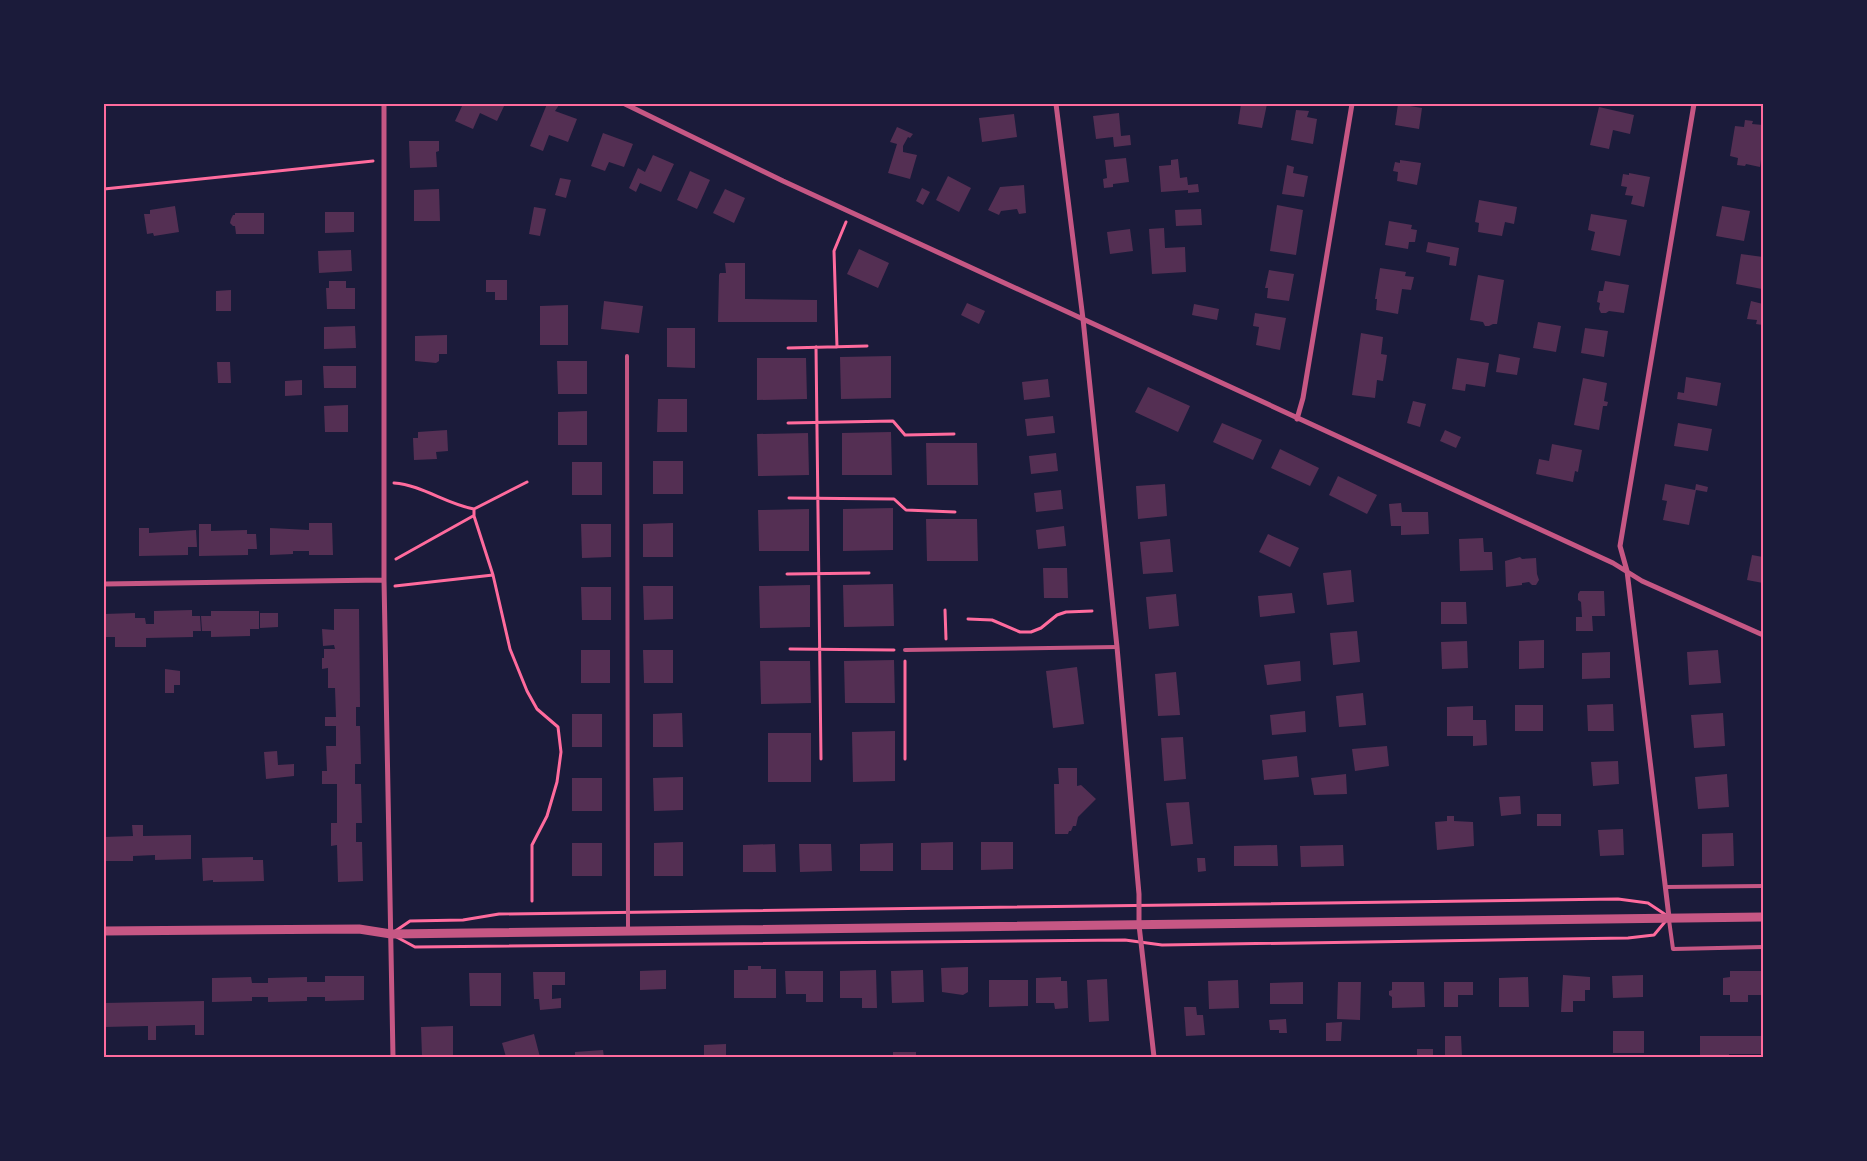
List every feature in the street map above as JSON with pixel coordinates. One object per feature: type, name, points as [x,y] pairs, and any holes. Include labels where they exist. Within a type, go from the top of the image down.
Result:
[{"type":"street","points":[[384,104],[384,587],[393,1057]]},
{"type":"street","points":[[628,104],[850,212],[1613,563],[1642,581],[1763,636]]},
{"type":"street","points":[[1056,104],[1083,319],[1117,647],[1139,894],[1140,925],[1154,1057]]},
{"type":"street","points":[[1297,419],[1303,398],[1352,104]]},
{"type":"street","points":[[1668,917],[1666,887],[1640,690],[1627,571],[1620,546],[1694,104]]},
{"type":"street","points":[[104,584],[384,580]]},
{"type":"street","points":[[104,931],[359,929],[391,934],[1763,917]]},
{"type":"lane","points":[[627,356],[628,931]]},
{"type":"lane","points":[[905,650],[1117,647]]},
{"type":"lane","points":[[1666,887],[1763,886]]},
{"type":"lane","points":[[1668,917],[1673,949],[1763,947]]},
{"type":"path","points":[[104,189],[384,160]]},
{"type":"path","points":[[837,347],[834,251],[850,212]]},
{"type":"path","points":[[788,348],[867,346]]},
{"type":"path","points":[[816,348],[821,759]]},
{"type":"path","points":[[788,423],[893,421],[905,434],[954,434]]},
{"type":"path","points":[[384,483],[407,484],[458,506],[474,509],[527,482]]},
{"type":"path","points":[[789,498],[894,499],[906,510],[955,512]]},
{"type":"path","points":[[474,509],[474,516],[493,575],[510,649],[527,691],[537,709],[558,727],[561,752],[557,782],[547,816],[532,845],[532,901]]},
{"type":"path","points":[[384,565],[474,516]]},
{"type":"path","points":[[787,574],[869,574]]},
{"type":"path","points":[[384,587],[493,575]]},
{"type":"path","points":[[945,610],[946,650]]},
{"type":"path","points":[[968,619],[992,620],[1020,632],[1031,632],[1041,628],[1057,615],[1066,612],[1092,611]]},
{"type":"path","points":[[790,649],[905,650],[905,759]]},
{"type":"path","points":[[1150,905],[1618,899],[1648,903],[1668,917],[1654,935],[1628,938],[1155,944]]},
{"type":"path","points":[[391,934],[410,921],[463,920],[499,914],[1127,905]]},
{"type":"building","points":[[463,104],[505,104],[497,121],[480,113],[473,129],[455,121]]},
{"type":"building","points":[[547,104],[559,105],[555,111],[577,119],[568,142],[549,135],[543,151],[530,146]]},
{"type":"building","points":[[1241,104],[1267,104],[1262,128],[1238,124]]},
{"type":"building","points":[[1398,104],[1422,108],[1419,129],[1395,125]]},
{"type":"building","points":[[1599,107],[1634,115],[1630,134],[1613,130],[1609,149],[1590,145]]},
{"type":"building","points":[[1296,110],[1309,111],[1307,117],[1317,119],[1313,144],[1291,140]]},
{"type":"building","points":[[1119,113],[1121,136],[1130,135],[1131,145],[1114,147],[1113,137],[1096,139],[1093,116]]},
{"type":"building","points":[[1014,114],[1017,137],[982,142],[979,118]]},
{"type":"building","points":[[1745,120],[1753,121],[1752,124],[1763,125],[1760,167],[1746,164],[1745,166],[1737,165],[1738,158],[1730,156],[1735,126],[1744,127]]},
{"type":"building","points":[[897,127],[913,134],[910,138],[908,137],[903,146],[903,152],[917,155],[910,179],[888,173],[897,144],[890,142]]},
{"type":"building","points":[[603,133],[633,144],[624,167],[609,162],[605,171],[591,166]]},
{"type":"building","points":[[409,141],[439,141],[439,151],[436,152],[437,167],[410,168]]},
{"type":"building","points":[[653,155],[674,164],[661,192],[640,183],[636,192],[629,188],[638,168],[645,172]]},
{"type":"building","points":[[1126,158],[1129,182],[1113,184],[1113,187],[1104,188],[1103,179],[1107,178],[1105,160]]},
{"type":"building","points":[[1178,159],[1180,178],[1187,177],[1188,185],[1198,184],[1199,192],[1188,193],[1188,190],[1161,192],[1159,166],[1171,165],[1171,160]]},
{"type":"building","points":[[1400,160],[1421,163],[1417,185],[1397,181],[1398,172],[1393,171],[1395,162],[1400,163]]},
{"type":"building","points":[[1287,165],[1294,167],[1293,173],[1308,176],[1304,197],[1282,194]]},
{"type":"building","points":[[690,171],[710,180],[697,209],[677,200]]},
{"type":"building","points":[[1629,173],[1650,177],[1644,207],[1631,204],[1633,196],[1625,195],[1627,187],[1621,186],[1623,174],[1629,175]]},
{"type":"building","points":[[948,176],[971,188],[959,212],[936,200]]},
{"type":"building","points":[[560,178],[571,180],[566,198],[555,195]]},
{"type":"building","points":[[1024,185],[1026,213],[1019,214],[1017,209],[1001,211],[999,215],[988,210],[1000,187]]},
{"type":"building","points":[[922,188],[930,192],[923,205],[916,201]]},
{"type":"building","points":[[439,189],[440,221],[414,221],[414,190]]},
{"type":"building","points":[[725,189],[745,198],[734,223],[713,213]]},
{"type":"building","points":[[1479,200],[1517,207],[1514,224],[1505,222],[1502,236],[1478,232],[1479,223],[1475,222]]},
{"type":"building","points":[[1277,205],[1303,210],[1296,255],[1270,251]]},
{"type":"building","points":[[175,206],[179,232],[154,236],[153,233],[147,234],[144,214],[150,214],[150,210]]},
{"type":"building","points":[[1722,206],[1750,211],[1744,241],[1716,236]]},
{"type":"building","points":[[534,207],[546,209],[540,236],[529,234]]},
{"type":"building","points":[[1201,209],[1202,225],[1176,226],[1175,210]]},
{"type":"building","points":[[325,212],[354,212],[354,232],[325,233]]},
{"type":"building","points":[[235,213],[264,213],[264,234],[236,234],[235,226],[230,223]]},
{"type":"building","points":[[1591,214],[1627,220],[1620,256],[1591,250],[1595,232],[1588,230]]},
{"type":"building","points":[[1389,221],[1412,225],[1411,229],[1417,230],[1415,242],[1409,242],[1408,249],[1385,245]]},
{"type":"building","points":[[1164,228],[1165,248],[1185,247],[1186,272],[1152,274],[1149,229]]},
{"type":"building","points":[[1130,229],[1133,251],[1110,254],[1107,232]]},
{"type":"building","points":[[1428,242],[1459,248],[1456,266],[1449,265],[1450,257],[1426,252]]},
{"type":"building","points":[[859,249],[889,263],[878,288],[847,274]]},
{"type":"building","points":[[351,250],[352,271],[319,273],[318,251]]},
{"type":"building","points":[[1741,254],[1763,257],[1762,289],[1736,284]]},
{"type":"building","points":[[725,263],[745,263],[745,299],[817,300],[817,322],[718,322],[719,275],[720,273],[726,273]]},
{"type":"building","points":[[1380,268],[1406,272],[1405,276],[1414,277],[1411,290],[1402,289],[1398,314],[1376,310],[1377,299],[1375,299]]},
{"type":"building","points":[[1269,270],[1294,274],[1289,301],[1267,298],[1268,288],[1265,288]]},
{"type":"building","points":[[1478,275],[1504,280],[1497,324],[1485,326],[1483,322],[1470,320]]},
{"type":"building","points":[[486,280],[507,280],[507,300],[495,300],[495,292],[486,292]]},
{"type":"building","points":[[329,281],[346,281],[346,288],[355,288],[355,309],[327,309],[326,288],[329,288]]},
{"type":"building","points":[[1605,281],[1629,285],[1624,313],[1609,311],[1601,313],[1599,309],[1600,303],[1597,302],[1599,291],[1603,291]]},
{"type":"building","points":[[231,290],[231,311],[216,311],[216,291]]},
{"type":"building","points":[[604,301],[643,306],[639,333],[601,329]]},
{"type":"building","points":[[1751,301],[1763,304],[1763,325],[1756,324],[1757,320],[1747,319]]},
{"type":"building","points":[[967,303],[985,311],[979,324],[961,315]]},
{"type":"building","points":[[1194,304],[1219,309],[1217,320],[1192,315]]},
{"type":"building","points":[[568,305],[568,345],[540,345],[540,306]]},
{"type":"building","points":[[1255,313],[1286,318],[1280,350],[1256,345],[1259,327],[1253,326]]},
{"type":"building","points":[[1538,322],[1561,326],[1556,352],[1533,348]]},
{"type":"building","points":[[355,326],[356,348],[324,349],[324,327]]},
{"type":"building","points":[[667,328],[695,328],[695,368],[667,367]]},
{"type":"building","points":[[1585,328],[1608,331],[1604,357],[1581,353]]},
{"type":"building","points":[[1361,333],[1383,337],[1381,354],[1387,355],[1383,381],[1377,380],[1375,398],[1352,395]]},
{"type":"building","points":[[447,335],[447,354],[439,354],[439,361],[436,363],[415,361],[415,336]]},
{"type":"building","points":[[1499,354],[1520,358],[1517,375],[1496,372]]},
{"type":"building","points":[[891,356],[891,398],[841,399],[840,357]]},
{"type":"building","points":[[757,358],[806,358],[807,399],[757,400]]},
{"type":"building","points":[[1457,358],[1489,363],[1485,387],[1466,384],[1465,391],[1452,389]]},
{"type":"building","points":[[557,361],[587,361],[587,394],[558,394]]},
{"type":"building","points":[[217,362],[230,362],[231,383],[218,383]]},
{"type":"building","points":[[323,366],[356,366],[356,388],[324,388]]},
{"type":"building","points":[[1686,377],[1721,383],[1717,406],[1677,399],[1678,392],[1684,393]]},
{"type":"building","points":[[1583,378],[1607,383],[1604,401],[1608,402],[1607,406],[1603,406],[1599,430],[1574,425]]},
{"type":"building","points":[[1048,379],[1050,397],[1024,400],[1022,382]]},
{"type":"building","points":[[302,380],[302,395],[285,396],[285,381]]},
{"type":"building","points":[[1148,387],[1190,406],[1178,432],[1135,412]]},
{"type":"building","points":[[658,399],[687,399],[687,432],[657,432]]},
{"type":"building","points":[[1413,401],[1426,404],[1420,427],[1407,423]]},
{"type":"building","points":[[348,405],[348,432],[325,432],[324,406]]},
{"type":"building","points":[[587,411],[587,445],[558,445],[558,412]]},
{"type":"building","points":[[1053,416],[1055,433],[1027,436],[1025,419]]},
{"type":"building","points":[[1222,423],[1262,440],[1253,460],[1213,442]]},
{"type":"building","points":[[1678,423],[1712,429],[1708,451],[1674,446]]},
{"type":"building","points":[[447,430],[448,451],[436,452],[437,459],[414,460],[413,438],[418,438],[418,432]]},
{"type":"building","points":[[1445,430],[1461,437],[1456,448],[1440,441]]},
{"type":"building","points":[[891,432],[892,475],[842,475],[842,433]]},
{"type":"building","points":[[808,433],[809,475],[758,476],[757,434]]},
{"type":"building","points":[[926,443],[977,443],[978,485],[927,485]]},
{"type":"building","points":[[1552,444],[1582,450],[1578,472],[1575,471],[1573,482],[1536,474],[1539,459],[1549,461]]},
{"type":"building","points":[[1280,449],[1319,468],[1310,486],[1271,468]]},
{"type":"building","points":[[1056,453],[1058,471],[1031,474],[1029,456]]},
{"type":"building","points":[[653,461],[683,461],[683,494],[653,494]]},
{"type":"building","points":[[572,462],[602,462],[602,495],[572,495]]},
{"type":"building","points":[[1338,476],[1377,495],[1367,514],[1329,495]]},
{"type":"building","points":[[1165,484],[1167,516],[1138,519],[1136,486]]},
{"type":"building","points":[[1665,484],[1695,490],[1696,484],[1708,487],[1707,492],[1696,490],[1689,525],[1663,520],[1667,501],[1662,500]]},
{"type":"building","points":[[1061,490],[1063,509],[1036,512],[1034,493]]},
{"type":"building","points":[[1401,503],[1402,512],[1428,512],[1429,534],[1401,535],[1401,526],[1391,526],[1389,504]]},
{"type":"building","points":[[893,508],[893,550],[843,551],[843,509]]},
{"type":"building","points":[[809,509],[809,551],[759,551],[758,510]]},
{"type":"building","points":[[926,519],[977,519],[978,561],[927,561]]},
{"type":"building","points":[[309,523],[332,523],[333,555],[309,555],[309,551],[293,551],[293,554],[270,555],[270,528],[309,530]]},
{"type":"building","points":[[673,523],[673,557],[643,557],[643,524]]},
{"type":"building","points":[[199,524],[211,524],[211,531],[247,530],[247,534],[256,534],[257,549],[248,549],[248,555],[199,556]]},
{"type":"building","points":[[581,524],[611,524],[611,557],[582,558]]},
{"type":"building","points":[[1064,526],[1066,546],[1038,549],[1036,530]]},
{"type":"building","points":[[139,528],[149,528],[149,533],[196,530],[197,547],[188,547],[188,555],[139,556]]},
{"type":"building","points":[[1268,534],[1299,548],[1290,567],[1259,552]]},
{"type":"building","points":[[1483,538],[1484,552],[1492,552],[1493,570],[1460,571],[1459,539]]},
{"type":"building","points":[[1170,539],[1173,572],[1143,574],[1140,542]]},
{"type":"building","points":[[1752,555],[1763,557],[1763,583],[1747,580]]},
{"type":"building","points":[[1520,557],[1522,559],[1536,558],[1539,580],[1536,585],[1532,585],[1529,582],[1506,587],[1505,561]]},
{"type":"building","points":[[1043,568],[1067,568],[1068,598],[1044,598]]},
{"type":"building","points":[[1351,570],[1354,602],[1327,605],[1323,573]]},
{"type":"building","points":[[893,584],[894,626],[844,627],[843,585]]},
{"type":"building","points":[[810,585],[810,627],[760,628],[759,586]]},
{"type":"building","points":[[643,586],[673,586],[673,619],[644,620]]},
{"type":"building","points":[[581,587],[611,587],[611,620],[582,620]]},
{"type":"building","points":[[1580,591],[1604,591],[1605,616],[1592,616],[1593,631],[1576,631],[1576,617],[1582,617],[1581,602],[1578,600]]},
{"type":"building","points":[[1292,593],[1295,613],[1260,617],[1258,596]]},
{"type":"building","points":[[1176,594],[1179,626],[1149,629],[1146,597]]},
{"type":"building","points":[[1441,602],[1466,602],[1467,624],[1441,624]]},
{"type":"building","points":[[334,609],[359,609],[360,707],[356,707],[356,726],[360,726],[361,764],[355,764],[355,784],[361,784],[362,823],[356,823],[356,842],[362,842],[363,881],[338,882],[337,845],[331,846],[331,823],[337,823],[337,784],[322,784],[322,771],[327,771],[326,746],[336,746],[336,726],[325,726],[325,717],[336,717],[335,688],[328,688],[328,668],[322,669],[324,649],[335,649],[334,645],[323,646],[322,629],[334,630]]},
{"type":"building","points":[[192,610],[192,616],[200,616],[201,631],[193,631],[193,637],[146,638],[146,647],[115,647],[115,637],[104,637],[104,614],[135,613],[135,618],[145,618],[146,624],[154,624],[154,611]]},
{"type":"building","points":[[211,611],[259,611],[259,629],[250,629],[250,636],[211,637],[211,631],[202,631],[201,616],[211,616]]},
{"type":"building","points":[[260,613],[278,613],[278,627],[260,628]]},
{"type":"building","points":[[1357,631],[1360,662],[1333,665],[1330,633]]},
{"type":"building","points":[[1544,640],[1544,668],[1519,669],[1519,641]]},
{"type":"building","points":[[1467,641],[1468,668],[1442,669],[1441,642]]},
{"type":"building","points":[[581,650],[610,650],[610,683],[581,683]]},
{"type":"building","points":[[643,650],[673,650],[673,683],[644,683]]},
{"type":"building","points":[[1718,650],[1721,683],[1689,685],[1687,652]]},
{"type":"building","points":[[1610,652],[1610,678],[1582,679],[1582,653]]},
{"type":"building","points":[[894,660],[895,703],[845,703],[844,661]]},
{"type":"building","points":[[760,661],[810,661],[811,703],[761,704]]},
{"type":"building","points":[[1300,661],[1301,681],[1267,685],[1264,665]]},
{"type":"building","points":[[1077,667],[1084,724],[1053,728],[1046,671]]},
{"type":"building","points":[[165,669],[180,671],[180,685],[174,685],[174,693],[165,693]]},
{"type":"building","points":[[1176,672],[1180,715],[1158,716],[1155,674]]},
{"type":"building","points":[[1363,693],[1366,725],[1339,727],[1336,696]]},
{"type":"building","points":[[1613,704],[1614,731],[1588,731],[1587,705]]},
{"type":"building","points":[[1515,705],[1543,705],[1543,731],[1515,731]]},
{"type":"building","points":[[1473,706],[1473,720],[1486,720],[1487,745],[1473,746],[1473,736],[1447,736],[1447,707]]},
{"type":"building","points":[[1305,711],[1306,732],[1272,735],[1270,715]]},
{"type":"building","points":[[682,713],[683,747],[653,747],[653,714]]},
{"type":"building","points":[[1723,713],[1725,746],[1694,748],[1691,715]]},
{"type":"building","points":[[572,714],[602,714],[602,747],[572,747]]},
{"type":"building","points":[[895,731],[895,781],[853,782],[852,732]]},
{"type":"building","points":[[768,733],[811,733],[811,782],[768,782]]},
{"type":"building","points":[[1183,737],[1186,779],[1164,781],[1161,738]]},
{"type":"building","points":[[1387,746],[1389,766],[1355,771],[1352,749]]},
{"type":"building","points":[[277,751],[278,765],[294,764],[294,776],[266,779],[264,752]]},
{"type":"building","points":[[1297,756],[1299,777],[1264,780],[1262,760]]},
{"type":"building","points":[[1618,761],[1619,784],[1593,786],[1591,762]]},
{"type":"building","points":[[1058,768],[1077,768],[1077,786],[1081,785],[1096,799],[1078,817],[1076,826],[1073,826],[1068,834],[1055,834],[1054,784],[1059,784]]},
{"type":"building","points":[[1346,774],[1347,794],[1314,795],[1311,778]]},
{"type":"building","points":[[1727,774],[1729,807],[1698,809],[1695,777]]},
{"type":"building","points":[[683,777],[683,810],[654,811],[653,778]]},
{"type":"building","points":[[572,778],[602,778],[602,811],[572,811]]},
{"type":"building","points":[[1520,796],[1521,814],[1501,816],[1499,797]]},
{"type":"building","points":[[1189,802],[1193,844],[1171,846],[1166,803]]},
{"type":"building","points":[[1537,814],[1561,814],[1561,826],[1537,826]]},
{"type":"building","points":[[1447,816],[1454,816],[1454,821],[1473,822],[1474,846],[1437,850],[1435,822],[1447,821]]},
{"type":"building","points":[[132,825],[143,825],[143,836],[191,835],[191,859],[155,860],[155,855],[133,856],[133,861],[104,861],[104,837],[133,836]]},
{"type":"building","points":[[1623,829],[1624,855],[1600,856],[1598,830]]},
{"type":"building","points":[[1733,833],[1734,866],[1702,867],[1702,834]]},
{"type":"building","points":[[683,842],[683,876],[654,876],[654,843]]},
{"type":"building","points":[[953,842],[953,870],[921,870],[921,843]]},
{"type":"building","points":[[981,842],[1013,842],[1013,869],[981,870]]},
{"type":"building","points":[[572,843],[602,843],[602,876],[572,876]]},
{"type":"building","points":[[893,843],[893,871],[860,871],[860,844]]},
{"type":"building","points":[[775,844],[776,872],[743,872],[743,845]]},
{"type":"building","points":[[799,844],[831,844],[832,871],[800,872]]},
{"type":"building","points":[[1277,845],[1278,866],[1234,866],[1234,846]]},
{"type":"building","points":[[1343,845],[1344,866],[1301,867],[1300,846]]},
{"type":"building","points":[[253,857],[253,860],[263,860],[264,881],[203,881],[202,858]]},
{"type":"building","points":[[1197,858],[1205,858],[1206,871],[1198,872]]},
{"type":"building","points":[[748,966],[761,966],[761,969],[776,969],[776,998],[734,998],[734,970],[748,970]]},
{"type":"building","points":[[968,967],[968,992],[963,995],[942,992],[941,968]]},
{"type":"building","points":[[666,970],[666,989],[640,990],[640,971]]},
{"type":"building","points":[[876,970],[877,1008],[862,1008],[862,998],[840,998],[840,971]]},
{"type":"building","points":[[923,970],[924,1002],[892,1003],[891,971]]},
{"type":"building","points":[[785,971],[823,971],[823,1002],[806,1002],[806,994],[786,994]]},
{"type":"building","points":[[1730,971],[1762,971],[1762,995],[1748,995],[1748,1002],[1730,1002],[1730,995],[1723,995],[1723,978],[1730,977]]},
{"type":"building","points":[[533,972],[565,972],[565,985],[552,985],[552,999],[561,998],[561,1008],[540,1010],[539,999],[534,999]]},
{"type":"building","points":[[469,973],[501,973],[501,1006],[470,1006]]},
{"type":"building","points":[[1563,975],[1590,977],[1590,990],[1585,990],[1585,1001],[1573,1001],[1573,1012],[1561,1012]]},
{"type":"building","points":[[1643,975],[1643,997],[1613,998],[1612,976]]},
{"type":"building","points":[[325,976],[364,976],[364,1000],[325,1001],[325,997],[307,997],[307,1001],[268,1002],[268,997],[252,997],[252,1001],[212,1002],[212,978],[251,977],[252,983],[268,983],[268,978],[307,977],[307,982],[325,982]]},
{"type":"building","points":[[1061,977],[1061,981],[1067,981],[1068,1008],[1055,1009],[1054,1003],[1036,1003],[1036,978]]},
{"type":"building","points":[[1528,977],[1529,1007],[1499,1007],[1499,978]]},
{"type":"building","points":[[1107,979],[1109,1021],[1089,1022],[1087,980]]},
{"type":"building","points":[[989,980],[1028,980],[1028,1006],[989,1007]]},
{"type":"building","points":[[1238,980],[1239,1008],[1209,1009],[1208,981]]},
{"type":"building","points":[[1303,982],[1303,1004],[1270,1004],[1270,983]]},
{"type":"building","points":[[1338,982],[1361,982],[1360,1020],[1337,1019]]},
{"type":"building","points":[[1392,982],[1424,982],[1425,1007],[1392,1008],[1392,997],[1389,995],[1389,991],[1392,990]]},
{"type":"building","points":[[1444,982],[1473,982],[1473,995],[1458,995],[1458,1007],[1444,1007]]},
{"type":"building","points":[[204,1001],[204,1035],[195,1035],[195,1025],[156,1026],[156,1040],[148,1040],[148,1026],[104,1027],[104,1003]]},
{"type":"building","points":[[1184,1007],[1196,1007],[1197,1015],[1203,1015],[1205,1035],[1186,1036]]},
{"type":"building","points":[[1286,1019],[1287,1033],[1279,1033],[1279,1030],[1270,1030],[1269,1020]]},
{"type":"building","points":[[1342,1022],[1341,1041],[1326,1041],[1326,1023]]},
{"type":"building","points":[[453,1026],[453,1057],[422,1057],[421,1027]]},
{"type":"building","points":[[1613,1031],[1644,1031],[1644,1053],[1613,1053]]},
{"type":"building","points":[[534,1034],[540,1057],[506,1057],[502,1043]]},
{"type":"building","points":[[1445,1036],[1461,1036],[1462,1057],[1445,1057]]},
{"type":"building","points":[[1700,1036],[1761,1036],[1761,1054],[1729,1054],[1729,1057],[1700,1057]]},
{"type":"building","points":[[726,1044],[726,1057],[704,1057],[704,1045]]},
{"type":"building","points":[[1417,1049],[1433,1049],[1433,1057],[1417,1057]]},
{"type":"building","points":[[603,1050],[604,1057],[575,1057],[575,1052]]},
{"type":"building","points":[[893,1052],[916,1052],[916,1057],[893,1057]]}]
